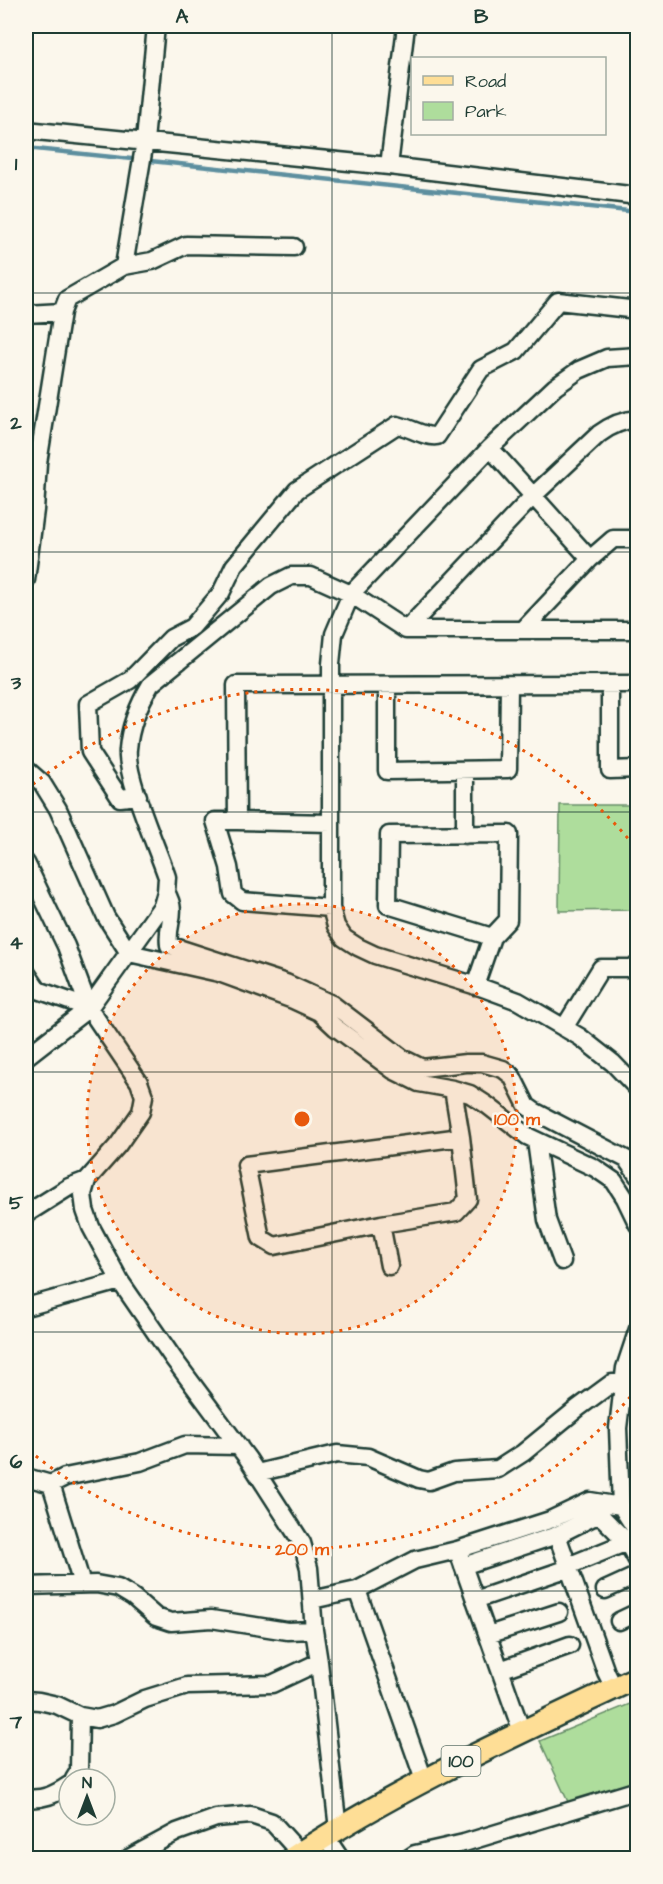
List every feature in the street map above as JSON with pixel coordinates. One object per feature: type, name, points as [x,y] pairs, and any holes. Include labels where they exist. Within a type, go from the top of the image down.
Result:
[{"type":"main road","name":"100","points":[[296,1856],[331,1832],[424,1780],[638,1677]]},
{"type":"street","points":[[124,267],[144,146],[156,26]]},
{"type":"street","points":[[389,166],[406,26]]},
{"type":"street","points":[[26,130],[144,146],[389,166],[638,196]]},
{"type":"street","points":[[26,580],[30,509],[63,312],[68,299],[124,267],[152,261],[186,245],[294,247]]},
{"type":"street","points":[[138,796],[120,798],[90,752],[88,704],[130,680],[171,639],[192,627],[220,593],[234,566],[297,490],[397,425],[410,427],[430,437],[437,436],[481,369],[516,351],[558,301],[638,309]]},
{"type":"street","points":[[26,314],[63,312]]},
{"type":"street","points":[[634,1079],[580,1037],[518,1001],[375,955],[358,948],[344,938],[336,926],[331,908],[331,685],[334,634],[351,594],[490,448],[555,387],[579,370],[607,358],[638,356]]},
{"type":"street","points":[[406,630],[534,495],[599,434],[608,427],[625,420],[638,419]]},
{"type":"street","points":[[490,448],[590,559]]},
{"type":"street","points":[[523,630],[590,559],[613,539],[638,539]]},
{"type":"street","points":[[26,1057],[89,1008],[162,906],[167,877],[132,779],[127,751],[138,705],[152,684],[271,586],[291,576],[311,576],[351,594],[406,630],[638,630]]},
{"type":"street","points":[[610,684],[610,770],[638,769]]},
{"type":"street","points":[[237,821],[236,685],[638,684]]},
{"type":"street","points":[[387,685],[387,771],[508,769],[509,685]]},
{"type":"street","points":[[465,770],[465,835]]},
{"type":"street","points":[[26,771],[42,783],[58,809],[106,917],[129,953],[219,973],[319,1012],[335,1028],[393,1070],[419,1083],[453,1089],[470,1095],[487,1105],[527,1136],[595,1168],[614,1181],[638,1226]]},
{"type":"street","points":[[331,823],[215,821],[229,867],[233,894],[242,902],[331,908]]},
{"type":"street","points":[[475,986],[492,937],[508,920],[509,834],[389,835],[388,904],[492,937]]},
{"type":"street","points":[[26,863],[66,946],[89,1008],[139,1082],[144,1096],[141,1112],[118,1145],[87,1180],[83,1194],[85,1210],[91,1227],[120,1281],[173,1358],[239,1446],[302,1543],[309,1568],[319,1662],[331,1832],[340,1858]]},
{"type":"street","points":[[166,892],[173,904],[168,934],[169,945],[286,983],[332,1004],[404,1059],[422,1068],[482,1062],[503,1070],[512,1076],[527,1106],[534,1112],[626,1159],[638,1176]]},
{"type":"street","points":[[564,1028],[601,969],[638,968]]},
{"type":"street","points":[[26,972],[38,990],[89,1008]]},
{"type":"street","points":[[453,1089],[461,1137],[468,1199],[456,1212],[381,1224],[274,1246],[261,1238],[246,1165],[461,1137]]},
{"type":"street","points":[[536,1141],[547,1220],[562,1261]]},
{"type":"street","points":[[26,1214],[69,1187],[87,1180]]},
{"type":"street","points":[[381,1224],[389,1266]]},
{"type":"street","points":[[26,1307],[120,1281]]},
{"type":"street","points":[[638,1329],[625,1368],[618,1428],[621,1506],[638,1562]]},
{"type":"street","points":[[257,1473],[337,1454],[368,1457],[419,1479],[429,1481],[454,1472],[498,1469],[523,1453],[612,1383],[624,1383]]},
{"type":"street","points":[[26,1477],[51,1484],[65,1477],[140,1462],[185,1446],[239,1446]]},
{"type":"street","points":[[51,1484],[82,1584]]},
{"type":"street","points":[[312,1600],[357,1590],[415,1560],[457,1550],[550,1520],[590,1501],[621,1506]]},
{"type":"street","points":[[463,1566],[557,1535],[593,1517],[602,1517],[632,1537]]},
{"type":"street","points":[[557,1535],[606,1672],[614,1688]]},
{"type":"street","points":[[475,1600],[563,1570],[632,1537]]},
{"type":"street","points":[[457,1550],[522,1732]]},
{"type":"street","points":[[605,1590],[638,1575]]},
{"type":"street","points":[[26,1586],[96,1584],[118,1588],[133,1597],[156,1617],[171,1622],[211,1619],[287,1631],[314,1630]]},
{"type":"street","points":[[357,1590],[424,1780]]},
{"type":"street","points":[[488,1635],[560,1612]]},
{"type":"street","points":[[619,1621],[638,1612]]},
{"type":"street","points":[[500,1670],[570,1645]]},
{"type":"street","points":[[26,1700],[57,1705],[80,1716],[97,1719],[114,1714],[145,1699],[187,1686],[272,1684],[319,1662]]},
{"type":"street","points":[[79,1767],[80,1716]]},
{"type":"street","points":[[409,1858],[415,1854],[464,1843],[638,1790]]},
{"type":"street","points":[[26,1798],[40,1800],[57,1794]]},
{"type":"street","points":[[129,1858],[177,1832],[196,1825],[216,1818],[251,1815],[272,1822],[296,1856]]},
{"type":"green space","points":[[560,805],[637,805],[637,910],[559,911]]},
{"type":"green space","points":[[637,1701],[637,1782],[569,1804],[540,1741]]},
{"type":"waterway","points":[[26,148],[638,212]]}]
